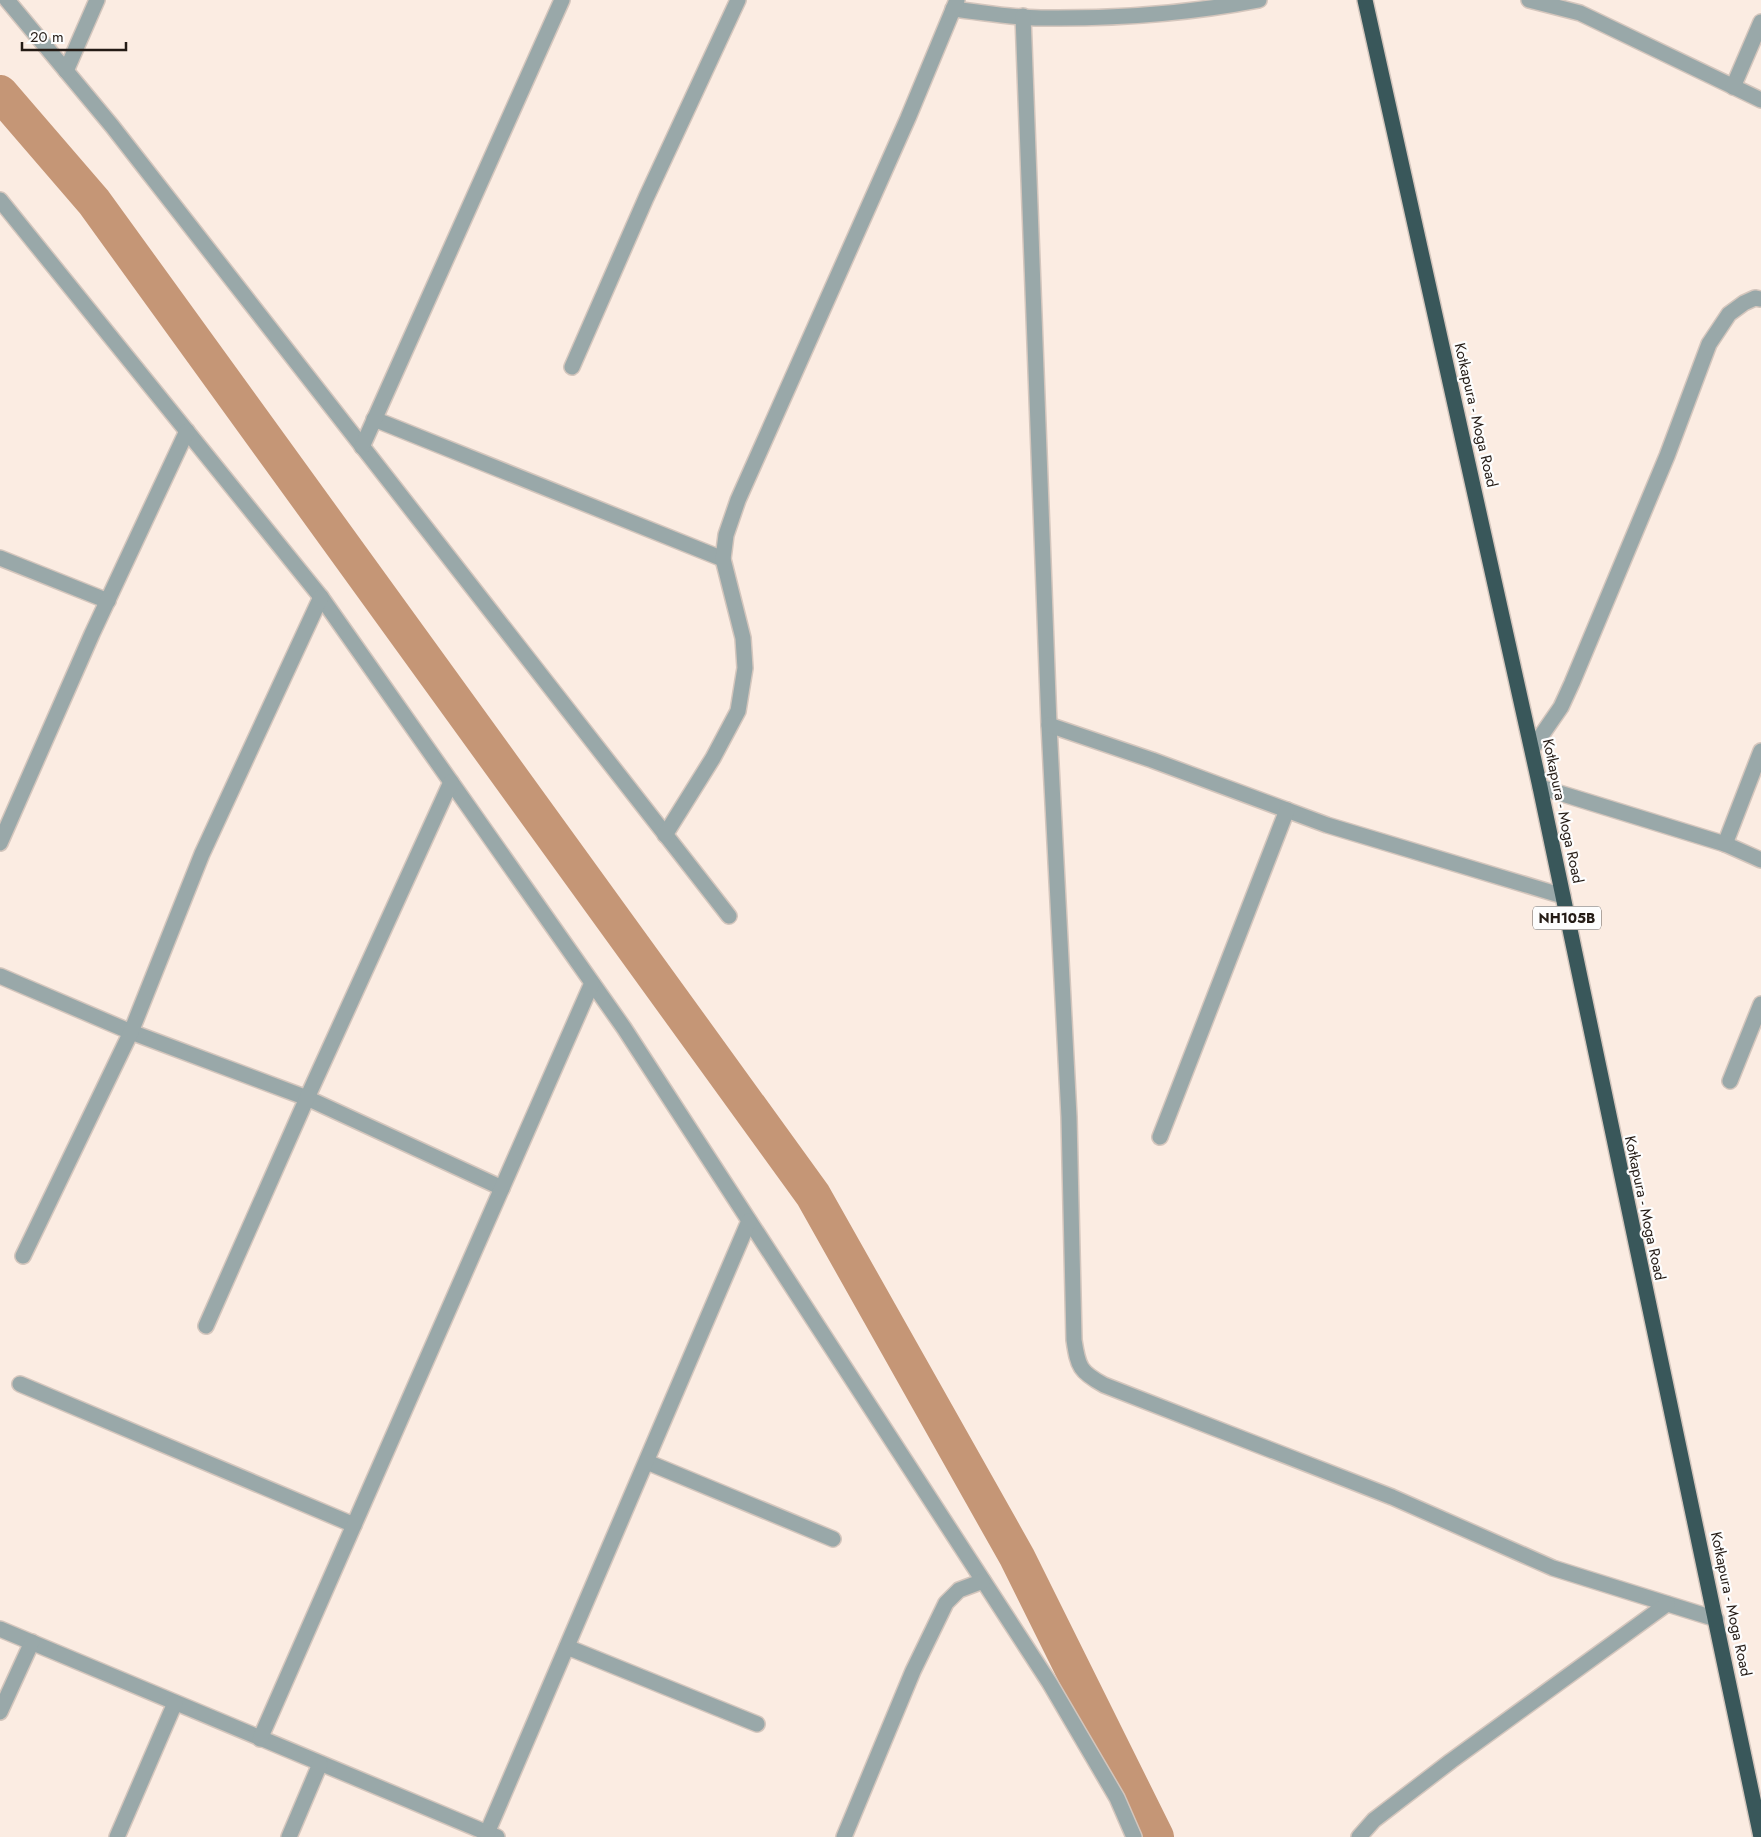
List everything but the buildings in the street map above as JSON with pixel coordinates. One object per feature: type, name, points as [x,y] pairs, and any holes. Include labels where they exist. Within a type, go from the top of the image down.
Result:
[{"type":"highway","name":"Kotkapura - Moga Road","points":[[1365,0],[1532,749],[1761,1837]]},
{"type":"street","points":[[7,0],[112,126],[729,916]]},
{"type":"street","points":[[66,71],[97,0]]},
{"type":"street","points":[[362,447],[562,0]]},
{"type":"street","points":[[572,367],[738,0]]},
{"type":"street","points":[[665,835],[713,758],[738,711],[745,668],[743,638],[723,559],[726,536],[738,500],[908,118],[955,5],[1023,16],[1054,18],[1163,14],[1208,10],[1259,0]]},
{"type":"street","points":[[1529,0],[1582,7],[1761,100]]},
{"type":"street","points":[[1023,16],[1049,725],[1069,1117],[1074,1340],[1077,1362],[1086,1376],[1104,1385],[1392,1497],[1553,1568],[1716,1619]]},
{"type":"street","points":[[1734,87],[1761,22]]},
{"type":"street","points":[[0,200],[321,597],[624,1028],[1049,1682],[1117,1798],[1134,1837]]},
{"type":"street","points":[[1532,749],[1561,707],[1572,684],[1667,456],[1709,344],[1728,314],[1755,298],[1761,299]]},
{"type":"street","points":[[374,419],[723,559]]},
{"type":"street","points":[[0,843],[108,601],[187,431]]},
{"type":"street","points":[[0,558],[108,601]]},
{"type":"street","points":[[23,1256],[131,1032],[202,854],[321,597]]},
{"type":"street","points":[[1049,725],[1152,760],[1327,825],[1563,896]]},
{"type":"street","points":[[1724,844],[1761,751]]},
{"type":"street","points":[[206,1326],[307,1098],[451,782]]},
{"type":"street","points":[[1540,787],[1724,844],[1761,860]]},
{"type":"street","points":[[1160,1137],[1287,810]]},
{"type":"street","points":[[0,976],[131,1032],[307,1098],[502,1188]]},
{"type":"street","points":[[260,1739],[592,983]]},
{"type":"street","points":[[1730,1081],[1761,1004]]},
{"type":"street","points":[[0,1629],[492,1835],[567,1647],[749,1221]]},
{"type":"street","points":[[20,1384],[354,1525]]},
{"type":"street","points":[[647,1462],[833,1539]]},
{"type":"street","points":[[844,1837],[913,1671],[946,1603],[959,1590],[983,1581]]},
{"type":"street","points":[[1360,1837],[1374,1820],[1451,1761],[1667,1604]]},
{"type":"street","points":[[0,1712],[32,1642]]},
{"type":"street","points":[[567,1647],[756,1724]]},
{"type":"street","points":[[117,1837],[175,1703]]},
{"type":"street","points":[[289,1837],[320,1764]]},
{"type":"waterway","points":[[0,93],[94,202],[813,1195],[1017,1557],[1156,1837]]}]
